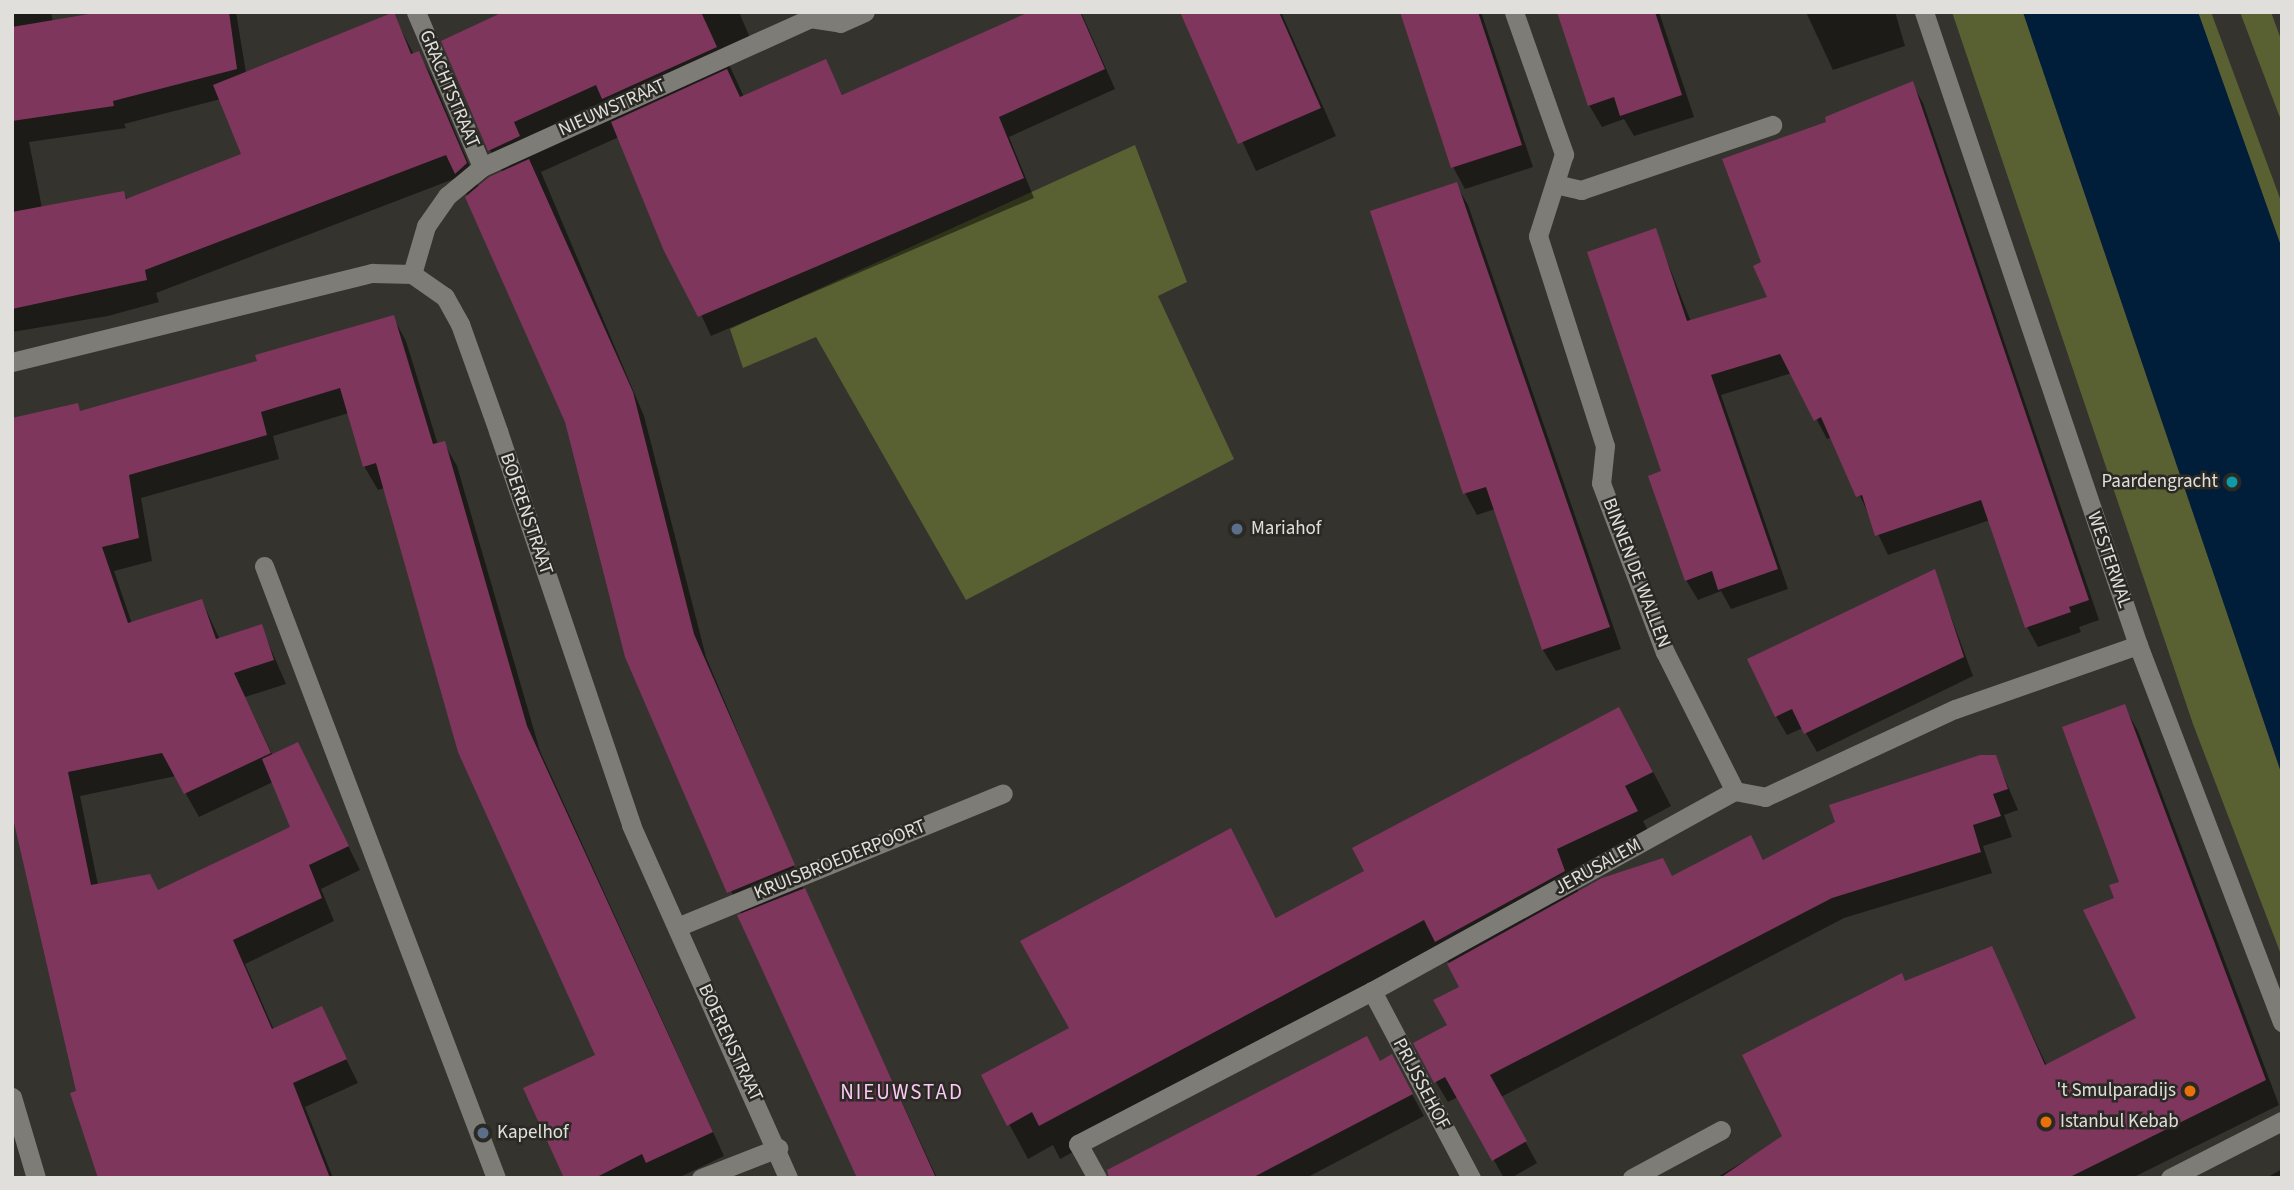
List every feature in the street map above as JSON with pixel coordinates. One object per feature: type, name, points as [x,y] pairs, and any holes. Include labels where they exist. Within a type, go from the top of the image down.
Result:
[{"type":"street","name":"GRACHTSTRAAT","points":[[416,12],[482,167]]},
{"type":"street","name":"NIEUWSTRAAT","points":[[412,274],[426,226],[447,196],[482,167],[809,15],[840,23],[865,12]]},
{"type":"street","name":"BINNEN DE WALLEN","points":[[1514,12],[1564,154],[1538,236],[1605,446],[1601,483],[1665,652],[1735,792]]},
{"type":"street","name":"WESTERWAL","points":[[1924,12],[2138,645],[2282,1022]]},
{"type":"street","points":[[1555,184],[1581,190],[1772,125]]},
{"type":"street","points":[[12,362],[372,273],[412,274]]},
{"type":"street","name":"BOERENSTRAAT","points":[[412,274],[445,297],[460,324],[631,825],[778,1148],[788,1178]]},
{"type":"street","points":[[264,566],[496,1178]]},
{"type":"street","points":[[1735,792],[1765,797],[1955,709],[2138,645]]},
{"type":"street","name":"JERUSALEM","points":[[1097,1178],[1078,1144],[1372,991],[1735,792]]},
{"type":"street","name":"KRUISBROEDERPOORT","points":[[677,927],[1003,793]]},
{"type":"street","name":"PRIJSSEHOF","points":[[1372,991],[1471,1178]]},
{"type":"street","points":[[12,1097],[36,1178]]},
{"type":"street","points":[[2170,1178],[2282,1121]]},
{"type":"street","points":[[1632,1178],[1721,1130]]},
{"type":"street","points":[[701,1178],[778,1148]]},
{"type":"street","name":"BOERENSTRAAT","points":[[778,1148],[797,1178]]},
{"type":"green space","points":[[1952,12],[2023,12],[2282,775],[2282,957],[2193,724]]},
{"type":"green space","points":[[2198,12],[2211,12],[2281,201],[2282,249]]},
{"type":"green space","points":[[2240,12],[2271,12],[2282,42],[2282,123]]},
{"type":"green space","points":[[1135,145],[1187,282],[1158,296],[1234,459],[966,600],[816,337],[743,368],[730,329]]},
{"type":"water","name":"Paardengracht","points":[[2023,12],[2198,12],[2282,249],[2282,775]]},
{"type":"building","points":[[101,12],[229,12],[237,69],[113,101],[114,106],[12,121],[12,27]]},
{"type":"building","points":[[394,12],[411,54],[419,51],[467,163],[455,174],[446,155],[145,270],[147,280],[12,309],[12,212],[124,191],[126,199],[241,154],[213,85]]},
{"type":"building","points":[[503,12],[701,12],[717,47],[602,99],[596,85],[514,122],[520,136],[488,151],[441,41]]},
{"type":"building","points":[[1029,12],[1080,12],[1105,69],[999,117],[1024,178],[698,317],[664,251],[611,122],[727,69],[740,97],[826,59],[842,95]]},
{"type":"building","points":[[1180,12],[1279,12],[1321,108],[1238,144]]},
{"type":"building","points":[[1400,12],[1478,12],[1522,145],[1451,168]]},
{"type":"building","points":[[1557,12],[1655,12],[1682,95],[1620,116],[1614,97],[1588,106]]},
{"type":"building","points":[[1913,81],[2089,600],[2069,607],[2071,612],[2025,628],[1981,500],[1875,536],[1862,495],[1856,497],[1821,417],[1814,421],[1780,354],[1711,375],[1778,569],[1718,590],[1712,571],[1685,581],[1648,476],[1661,471],[1587,252],[1656,228],[1687,321],[1767,297],[1753,266],[1761,262],[1722,159],[1826,122],[1825,117]]},
{"type":"building","points":[[529,159],[633,392],[694,634],[795,865],[727,893],[625,657],[565,422],[465,197],[489,177]]},
{"type":"building","points":[[1457,182],[1610,627],[1542,650],[1486,487],[1463,494],[1370,211]]},
{"type":"building","points":[[394,315],[433,444],[445,441],[527,726],[713,1132],[646,1163],[642,1154],[595,1178],[564,1178],[523,1088],[595,1055],[458,752],[376,463],[363,467],[340,388],[261,412],[267,435],[129,475],[139,538],[102,547],[128,623],[202,599],[216,639],[262,624],[274,660],[234,673],[271,753],[184,794],[162,753],[68,772],[91,885],[150,874],[158,890],[290,827],[262,759],[298,742],[349,846],[309,865],[322,898],[233,940],[272,1029],[322,1006],[347,1059],[293,1083],[330,1178],[98,1178],[70,1093],[76,1091],[12,814],[12,418],[78,403],[80,411],[257,361],[255,355]]},
{"type":"building","points":[[1935,569],[1964,657],[1804,734],[1792,709],[1775,717],[1747,659]]},
{"type":"building","points":[[2125,704],[2266,1080],[2068,1178],[1720,1178],[1782,1136],[1742,1055],[1902,973],[1905,981],[1992,946],[2045,1065],[2136,1018],[2083,910],[2114,898],[2109,885],[2119,882],[2062,727]]},
{"type":"building","points":[[1619,707],[1653,772],[1625,786],[1638,811],[1557,849],[1565,871],[1435,942],[1424,920],[1039,1126],[1032,1112],[1007,1126],[981,1075],[1069,1028],[1020,941],[1231,828],[1276,918],[1364,871],[1352,848]]},
{"type":"building","points":[[1980,755],[1996,755],[2008,789],[1993,794],[2001,816],[1973,825],[1981,852],[1832,898],[1490,1075],[1527,1141],[1492,1161],[1445,1077],[1434,1083],[1413,1043],[1447,1025],[1433,1000],[1459,987],[1447,964],[1602,878],[1663,858],[1672,876],[1751,835],[1763,860],[1835,822],[1829,805]]},
{"type":"building","points":[[805,888],[936,1178],[857,1178],[737,915]]},
{"type":"building","points":[[1367,1036],[1380,1061],[1392,1054],[1413,1094],[1252,1178],[1109,1178],[1107,1170]]},
{"type":"place","name":"Paardengracht","points":[[2232,482]]},
{"type":"place","name":"Mariahof","points":[[1237,529]]},
{"type":"place","name":"'t Smulparadijs","points":[[2190,1091]]},
{"type":"place","name":"Istanbul Kebab","points":[[2046,1122]]},
{"type":"place","name":"Kapelhof","points":[[483,1133]]},
{"type":"district","name":"NIEUWSTAD","points":[[902,1092]]}]
